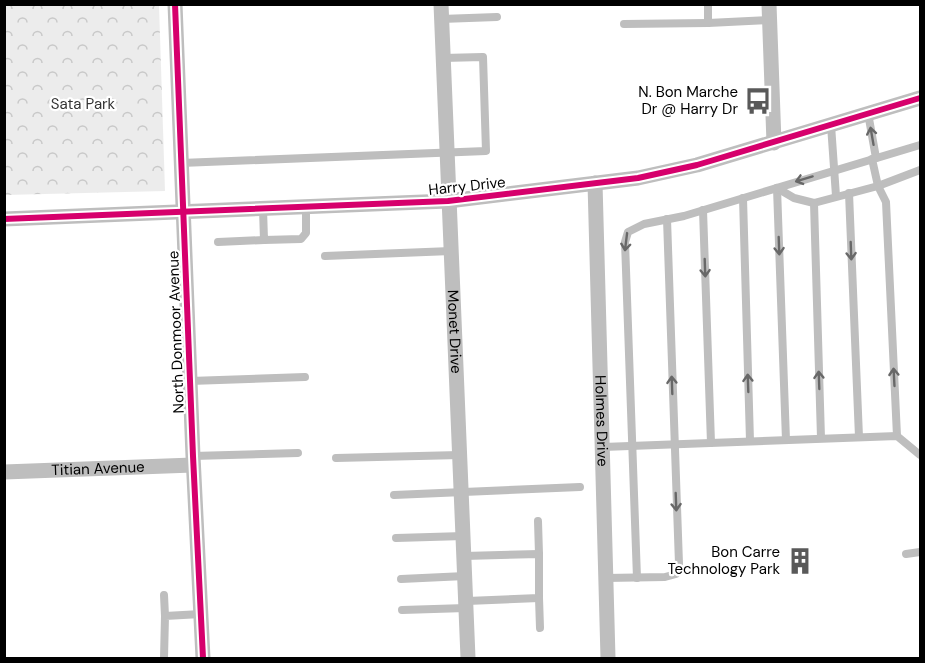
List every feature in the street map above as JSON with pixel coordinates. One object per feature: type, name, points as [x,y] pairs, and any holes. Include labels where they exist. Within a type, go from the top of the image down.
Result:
[{"type":"street","name":"North Donmoor Avenue","points":[[175,4],[203,658]]},
{"type":"street","name":"Monet Drive","points":[[441,12],[468,658]]},
{"type":"street","points":[[770,12],[774,143]]},
{"type":"street","name":"Harry Drive","points":[[4,219],[448,201],[638,178],[697,165],[921,98]]},
{"type":"street","name":"Holmes Drive","points":[[595,183],[608,658]]},
{"type":"street","name":"Titian Avenue","points":[[4,472],[193,460]]},
{"type":"lane","points":[[708,4],[708,23]]},
{"type":"lane","points":[[441,12],[497,17]]},
{"type":"lane","points":[[624,24],[708,23],[770,12]]},
{"type":"lane","points":[[181,163],[486,151],[483,57],[443,58]]},
{"type":"lane","points":[[868,113],[878,186],[886,202],[897,436]]},
{"type":"lane","points":[[831,125],[836,196]]},
{"type":"lane","points":[[637,578],[625,242],[628,232],[644,224],[703,210],[921,145]]},
{"type":"lane","points":[[777,188],[794,198],[814,203],[878,186],[921,170]]},
{"type":"lane","points":[[777,188],[786,440]]},
{"type":"lane","points":[[849,193],[859,437]]},
{"type":"lane","points":[[743,198],[750,441]]},
{"type":"lane","points":[[814,203],[821,438]]},
{"type":"lane","points":[[218,242],[301,239],[306,233],[306,207]]},
{"type":"lane","points":[[263,208],[264,240]]},
{"type":"lane","points":[[703,210],[711,443]]},
{"type":"lane","points":[[606,578],[665,577],[675,574],[679,564],[667,219]]},
{"type":"lane","points":[[325,256],[451,251]]},
{"type":"lane","points":[[190,381],[305,377]]},
{"type":"lane","points":[[603,447],[897,436],[921,455]]},
{"type":"lane","points":[[193,460],[298,453]]},
{"type":"lane","points":[[336,458],[460,455]]},
{"type":"lane","points":[[394,495],[580,487]]},
{"type":"lane","points":[[538,521],[540,628]]},
{"type":"lane","points":[[396,538],[464,536]]},
{"type":"lane","points":[[906,554],[921,552]]},
{"type":"lane","points":[[464,556],[539,554]]},
{"type":"lane","points":[[401,579],[466,576]]},
{"type":"lane","points":[[164,595],[164,658]]},
{"type":"lane","points":[[402,610],[539,598]]},
{"type":"lane","points":[[165,616],[201,614]]},
{"type":"green space","name":"Sata Park","points":[[4,5],[159,5],[165,191],[5,195]]},
{"type":"cycle path","points":[[175,4],[203,658]]},
{"type":"cycle path","points":[[4,219],[448,201],[638,178],[697,165],[920,98]]},
{"type":"place","name":"N. Bon Marche Dr @ Harry Dr","points":[[758,101]]},
{"type":"place","name":"Bon Carre Technology Park","points":[[800,561]]}]
